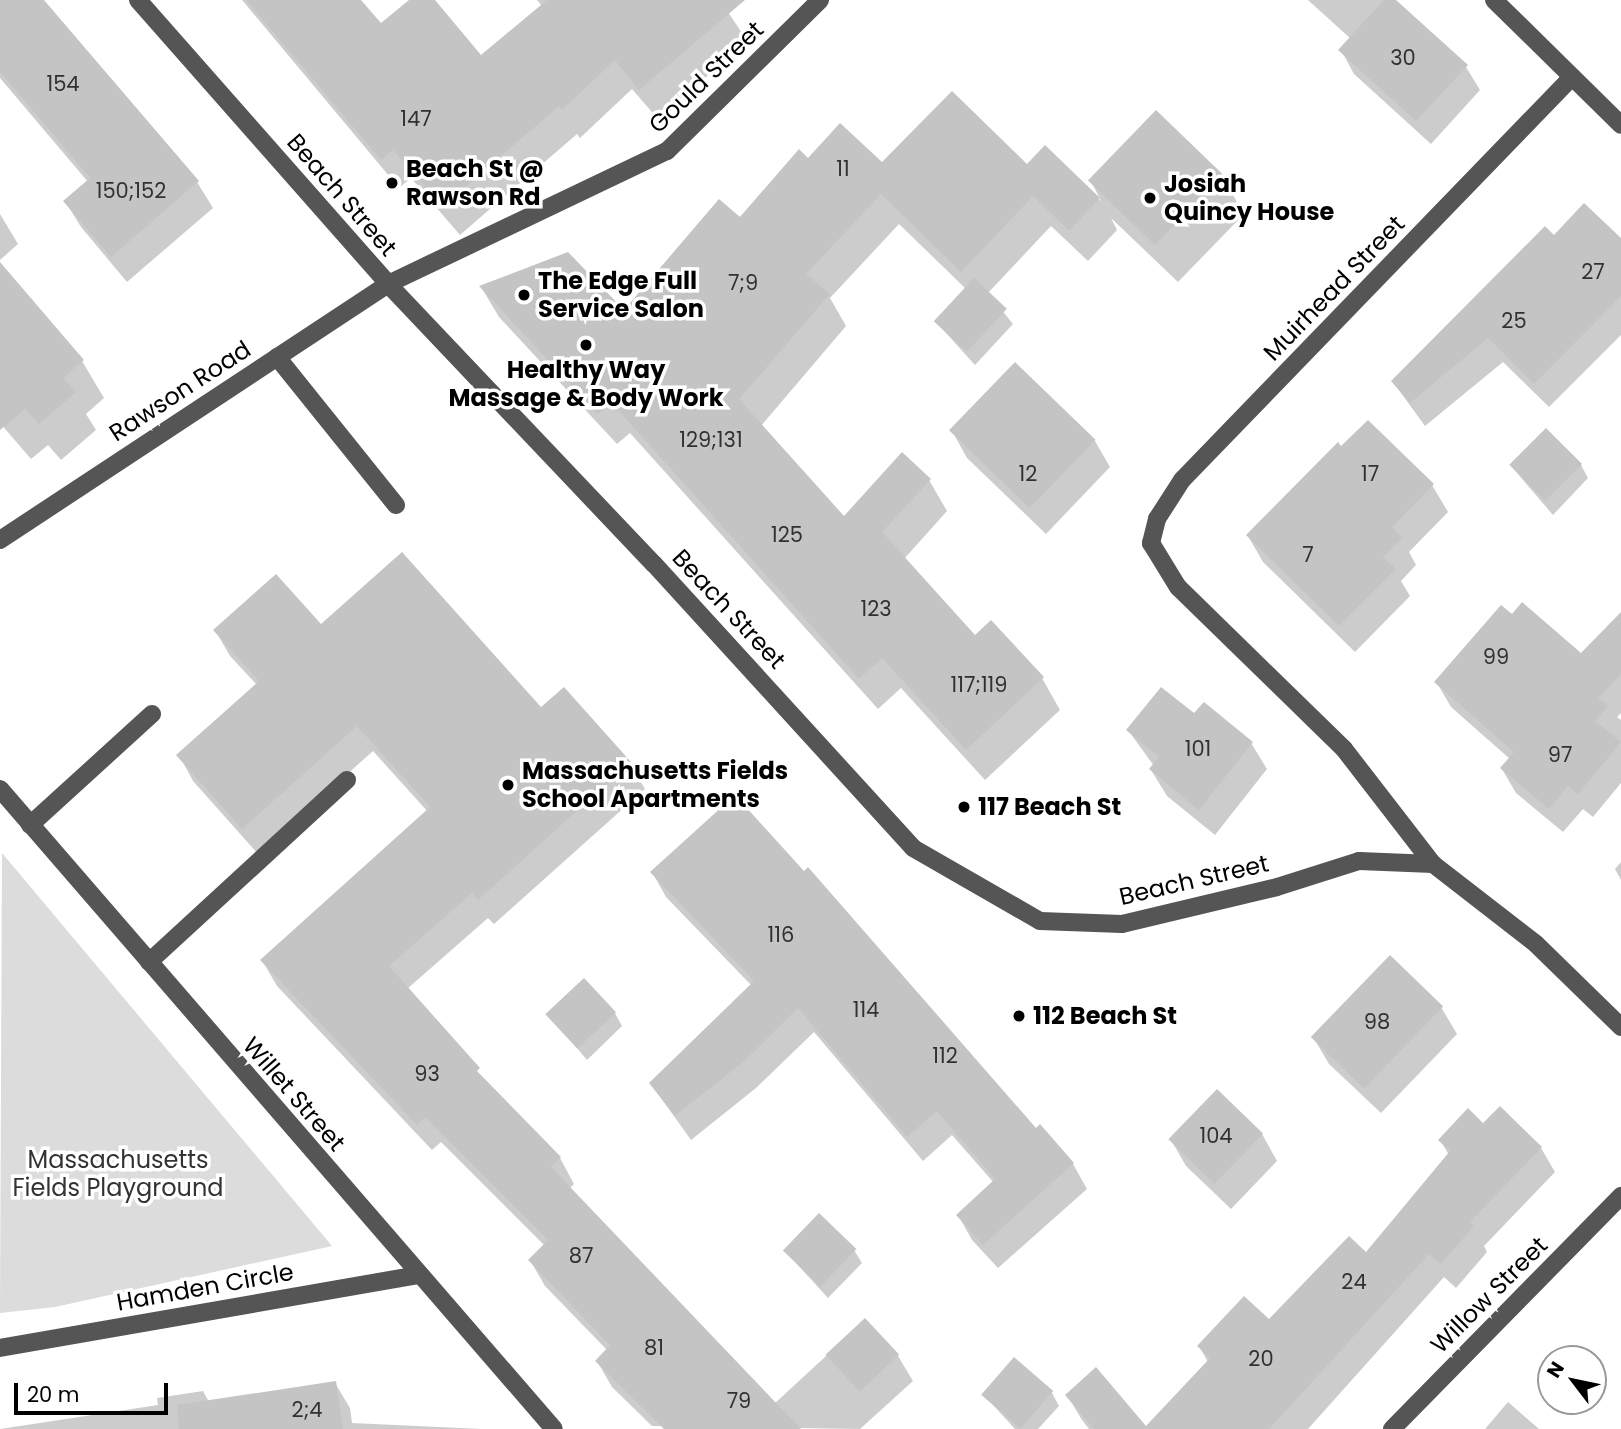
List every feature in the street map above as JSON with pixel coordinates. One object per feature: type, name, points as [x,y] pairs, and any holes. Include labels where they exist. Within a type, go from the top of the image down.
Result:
[{"type":"street","name":"Beach Street","points":[[138,0],[388,284],[654,564],[913,848],[1040,920],[1122,924],[1278,887],[1359,862],[1433,864]]},
{"type":"street","name":"Gould Street","points":[[388,284],[667,151],[820,0]]},
{"type":"street","points":[[1494,0],[1621,125]]},
{"type":"street","name":"Muirhead Street","points":[[1433,864],[1344,749],[1178,587],[1151,543],[1157,519],[1182,480],[1571,78]]},
{"type":"street","name":"Rawson Road","points":[[0,540],[388,284]]},
{"type":"street","points":[[277,357],[396,505]]},
{"type":"street","points":[[30,825],[152,714]]},
{"type":"street","points":[[149,962],[347,780]]},
{"type":"street","name":"Willet Street","points":[[0,789],[554,1429]]},
{"type":"street","points":[[1433,864],[1536,944],[1621,1027]]},
{"type":"street","name":"Willow Street","points":[[1392,1429],[1621,1196]]},
{"type":"street","name":"Hamden Circle","points":[[0,1348],[418,1275]]},
{"type":"green space","name":"Massachusetts Fields Playground","points":[[2,853],[332,1246],[55,1307],[0,1313]]},
{"type":"building","points":[[0,0],[44,0],[199,181],[111,257],[63,201],[90,178],[0,72]]},
{"type":"building","points":[[246,0],[361,0],[381,23],[409,0],[435,0],[481,55],[547,0],[745,0],[639,90],[615,60],[562,110],[559,106],[442,207],[393,150],[381,160]]},
{"type":"building","points":[[1384,0],[1396,0],[1468,65],[1416,121],[1338,50]]},
{"type":"building","points":[[952,91],[1027,164],[1045,145],[1100,198],[1069,231],[1033,196],[961,272],[881,194],[806,274],[830,294],[739,399],[844,516],[902,452],[931,479],[882,532],[975,635],[991,620],[1044,677],[966,750],[882,658],[859,679],[611,402],[598,414],[479,286],[568,252],[624,310],[719,199],[740,217],[799,149],[808,158],[840,123],[882,162]]},
{"type":"building","points":[[1156,110],[1223,175],[1155,245],[1088,180]]},
{"type":"building","points":[[1584,203],[1621,238],[1621,296],[1534,384],[1488,338],[1410,403],[1391,381],[1545,226],[1554,235]]},
{"type":"building","points":[[0,262],[84,360],[63,378],[76,392],[39,424],[25,409],[0,430]]},
{"type":"building","points":[[974,278],[1007,309],[967,352],[934,321]]},
{"type":"building","points":[[1015,362],[1096,440],[1030,508],[949,430]]},
{"type":"building","points":[[1368,420],[1434,484],[1392,527],[1402,538],[1383,557],[1396,569],[1339,626],[1246,535],[1338,442],[1341,446]]},
{"type":"building","points":[[1546,428],[1582,464],[1545,501],[1509,465]]},
{"type":"building","name":"Massachusetts Fields School Apartments","points":[[402,552],[541,707],[564,687],[631,762],[478,900],[472,893],[389,966],[480,1068],[477,1071],[561,1157],[551,1167],[801,1429],[664,1429],[595,1361],[610,1345],[528,1260],[548,1240],[425,1117],[417,1125],[260,960],[430,807],[357,726],[242,829],[176,755],[259,681],[213,630],[276,574],[321,624]]},
{"type":"building","points":[[1522,602],[1581,653],[1621,612],[1621,674],[1598,698],[1608,706],[1595,721],[1621,742],[1578,794],[1568,786],[1549,809],[1500,768],[1514,752],[1434,682],[1501,605],[1512,614]]},
{"type":"building","points":[[1161,687],[1194,713],[1204,702],[1253,742],[1199,810],[1149,769],[1159,757],[1126,730]]},
{"type":"building","points":[[735,795],[804,871],[808,867],[1036,1128],[1040,1124],[1074,1163],[983,1245],[956,1215],[995,1179],[937,1111],[907,1137],[798,1008],[742,1063],[675,1116],[649,1083],[754,981],[650,872]]},
{"type":"building","points":[[1390,955],[1443,1006],[1364,1088],[1311,1037]]},
{"type":"building","points":[[584,978],[616,1012],[577,1049],[545,1014]]},
{"type":"building","points":[[1217,1089],[1263,1133],[1214,1184],[1168,1139]]},
{"type":"building","points":[[1500,1106],[1542,1147],[1470,1222],[1474,1226],[1441,1264],[1429,1254],[1269,1429],[1094,1429],[1065,1395],[1096,1367],[1146,1426],[1210,1358],[1197,1346],[1244,1296],[1269,1319],[1349,1236],[1366,1252],[1450,1151],[1438,1140],[1468,1108],[1483,1123]]},
{"type":"building","points":[[819,1213],[856,1249],[820,1287],[783,1250]]},
{"type":"building","points":[[865,1318],[899,1355],[860,1391],[826,1355]]},
{"type":"building","points":[[1014,1357],[1053,1391],[1020,1429],[981,1395]]},
{"type":"building","points":[[336,1381],[343,1429],[179,1429],[177,1405]]},
{"type":"place","name":"Beach St @ Rawson Rd","points":[[392,183]]},
{"type":"place","name":"Josiah Quincy House","points":[[1150,198]]},
{"type":"place","name":"The Edge Full Service Salon","points":[[524,295]]},
{"type":"place","name":"Healthy Way Massage & Body Work","points":[[586,345]]},
{"type":"place","name":"Massachusetts Fields School Apartments","points":[[508,785]]},
{"type":"place","name":"117 Beach St","points":[[964,807]]},
{"type":"place","name":"112 Beach St","points":[[1019,1016]]}]
